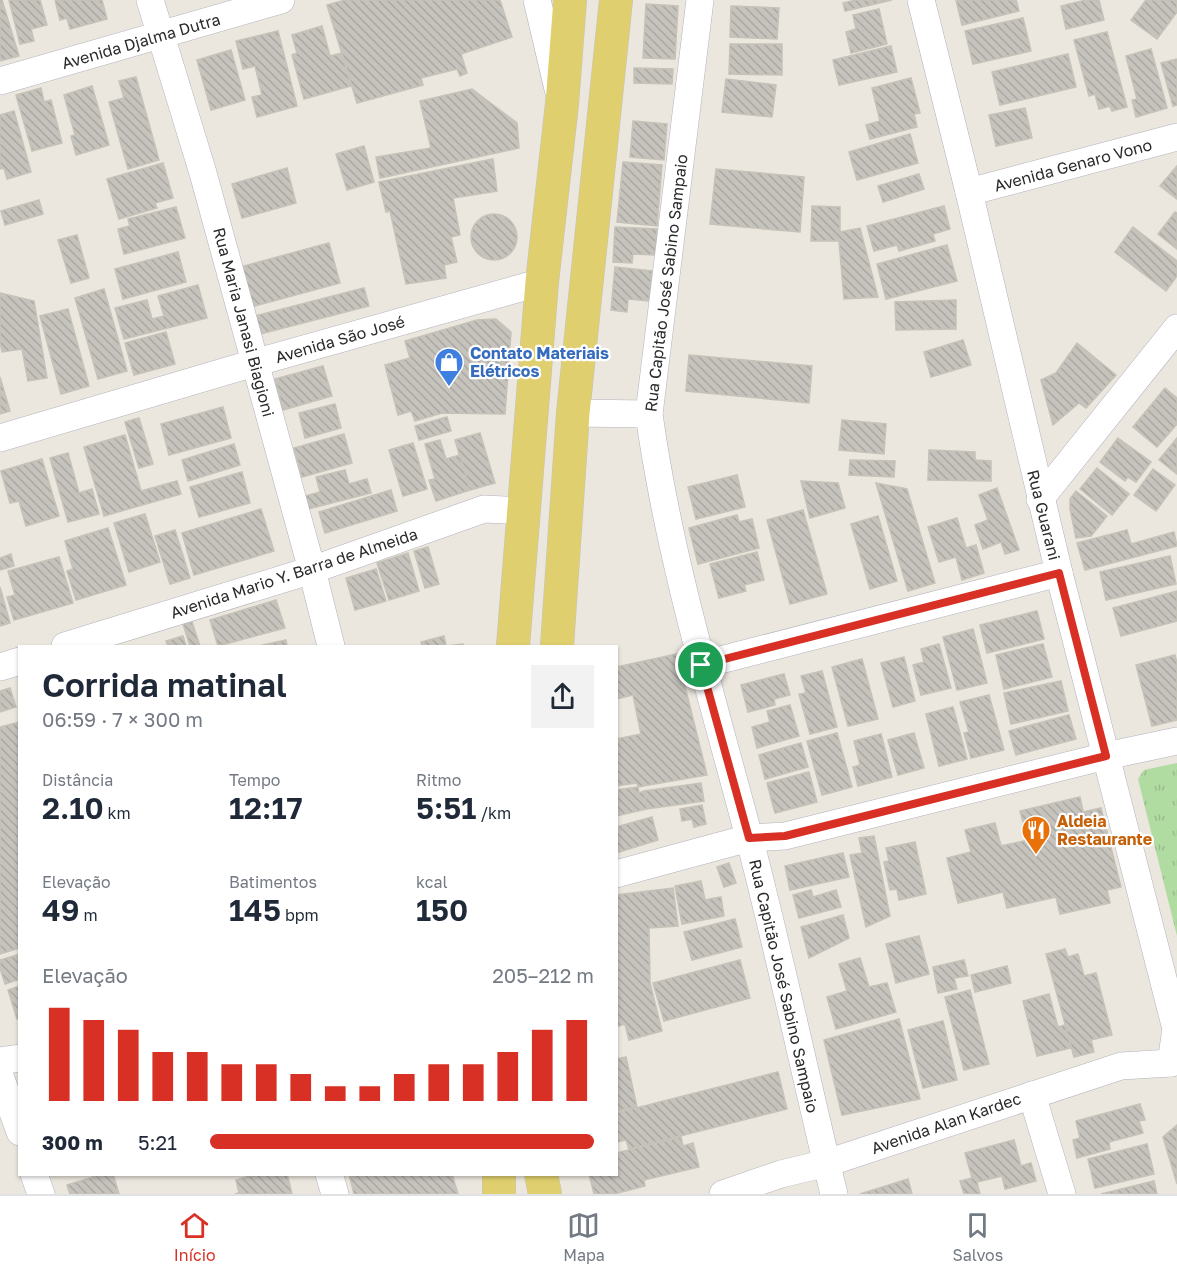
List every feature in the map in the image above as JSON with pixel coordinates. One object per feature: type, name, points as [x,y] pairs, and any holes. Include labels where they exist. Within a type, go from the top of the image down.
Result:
[{"type":"main road","points":[[513,645],[542,282],[570,0]]},
{"type":"main road","points":[[557,645],[573,413],[616,0]]},
{"type":"main road","points":[[499,1176],[499,1194]]},
{"type":"main road","points":[[541,1176],[545,1194]]},
{"type":"street","name":"Rua Maria Janasi Biagioni","points":[[150,0],[203,173],[331,645]]},
{"type":"street","name":"Avenida Djalma Dutra","points":[[0,81],[281,0]]},
{"type":"street","points":[[537,0],[561,104]]},
{"type":"street","name":"Rua Capitão José Sabino Sampaio","points":[[700,0],[649,414],[655,460],[701,665],[749,838],[827,1185]]},
{"type":"street","name":"Rua Guarani","points":[[921,0],[969,192],[1040,499],[1176,1029],[1174,1067]]},
{"type":"street","name":"Avenida Genaro Vono","points":[[969,192],[1177,137]]},
{"type":"street","name":"Avenida São José","points":[[0,438],[254,363],[542,282]]},
{"type":"street","points":[[1040,499],[1168,358],[1177,328]]},
{"type":"street","points":[[573,413],[649,414]]},
{"type":"street","name":"Avenida Mario Y. Barra de Almeida","points":[[68,645],[312,570],[484,509],[524,511]]},
{"type":"street","points":[[701,665],[1059,573]]},
{"type":"street","points":[[0,667],[18,662]]},
{"type":"street","points":[[618,873],[749,838],[785,836],[1106,756],[1177,741]]},
{"type":"street","points":[[0,1061],[18,1058]]},
{"type":"street","name":"Avenida Alan Kardec","points":[[723,1194],[781,1174],[827,1185],[1032,1095],[1121,1066],[1174,1067]]},
{"type":"street","points":[[0,1076],[18,1126]]},
{"type":"street","points":[[1032,1095],[1062,1194]]},
{"type":"street","points":[[35,1176],[41,1194]]},
{"type":"street","points":[[330,1176],[335,1194]]},
{"type":"green space","points":[[1177,763],[1177,936],[1138,779],[1144,770]]},
{"type":"building","points":[[0,0],[2,0],[19,56],[0,61]]},
{"type":"building","points":[[9,0],[40,0],[47,25],[31,29],[34,41],[20,44]]},
{"type":"building","points":[[55,0],[102,0],[107,19],[70,29],[67,18],[60,20]]},
{"type":"building","points":[[345,0],[500,0],[512,37],[461,54],[467,73],[460,76],[457,69],[421,78],[423,85],[357,103],[327,5]]},
{"type":"building","points":[[856,0],[892,0],[845,11],[843,3]]},
{"type":"building","points":[[956,0],[1016,0],[1019,11],[962,25]]},
{"type":"building","points":[[1086,0],[1099,0],[1104,20],[1066,29],[1061,6]]},
{"type":"building","points":[[1146,0],[1177,0],[1177,12],[1157,39],[1131,20]]},
{"type":"building","points":[[646,4],[678,6],[675,59],[643,58]]},
{"type":"building","points":[[731,6],[779,8],[777,39],[730,37]]},
{"type":"building","points":[[879,9],[887,44],[851,53],[846,32],[856,29],[853,15]]},
{"type":"building","points":[[1023,18],[1031,51],[973,64],[965,31]]},
{"type":"building","points":[[322,26],[330,56],[342,53],[351,86],[304,99],[292,55],[297,53],[292,35]]},
{"type":"building","points":[[278,31],[297,106],[257,117],[252,97],[262,95],[255,66],[243,69],[236,41]]},
{"type":"building","points":[[1107,32],[1127,107],[1112,111],[1110,106],[1099,109],[1095,94],[1089,96],[1074,40]]},
{"type":"building","points":[[730,44],[782,44],[782,75],[729,74]]},
{"type":"building","points":[[891,46],[897,72],[839,85],[833,60]]},
{"type":"building","points":[[1151,49],[1167,108],[1136,117],[1132,100],[1137,99],[1126,56]]},
{"type":"building","points":[[231,50],[245,100],[211,110],[197,60]]},
{"type":"building","points":[[1068,54],[1076,87],[1000,105],[992,72]]},
{"type":"building","points":[[1177,59],[1177,105],[1173,106],[1161,63]]},
{"type":"building","points":[[634,68],[673,69],[672,84],[634,83]]},
{"type":"building","points":[[136,77],[159,160],[128,169],[109,102],[124,98],[119,81]]},
{"type":"building","points":[[911,78],[920,113],[914,114],[917,127],[870,139],[866,125],[880,121],[872,88]]},
{"type":"building","points":[[726,79],[776,85],[772,117],[722,112]]},
{"type":"building","points":[[92,86],[109,145],[76,155],[71,136],[75,135],[64,95]]},
{"type":"building","points":[[41,88],[44,102],[51,100],[62,143],[32,151],[16,95]]},
{"type":"building","points":[[472,89],[517,123],[519,148],[380,178],[376,157],[431,148],[420,101]]},
{"type":"building","points":[[1025,108],[1032,138],[996,146],[989,115]]},
{"type":"building","points":[[14,111],[31,172],[7,179],[4,168],[0,169],[0,115]]},
{"type":"building","points":[[633,121],[667,124],[664,160],[630,157]]},
{"type":"building","points":[[910,134],[918,163],[857,180],[849,152]]},
{"type":"building","points":[[364,146],[374,182],[347,190],[336,154]]},
{"type":"building","points":[[493,159],[497,191],[453,198],[460,235],[451,237],[457,262],[444,265],[446,278],[406,284],[390,211],[386,212],[379,182]]},
{"type":"building","points":[[623,162],[662,165],[657,226],[617,222]]},
{"type":"building","points":[[163,163],[173,198],[155,203],[157,208],[119,219],[107,179]]},
{"type":"building","points":[[1177,166],[1177,199],[1160,186]]},
{"type":"building","points":[[287,168],[296,203],[242,218],[232,184]]},
{"type":"building","points":[[716,169],[804,177],[800,232],[710,224]]},
{"type":"building","points":[[919,174],[924,189],[883,202],[878,186]]},
{"type":"building","points":[[39,200],[43,214],[5,225],[1,211]]},
{"type":"building","points":[[812,206],[840,207],[840,232],[860,228],[878,297],[844,299],[839,241],[811,241]]},
{"type":"building","points":[[944,206],[950,229],[933,234],[935,241],[899,251],[897,245],[874,251],[867,226]]},
{"type":"building","points":[[176,207],[185,238],[124,254],[118,229],[130,226],[128,219]]},
{"type":"building","points":[[1175,212],[1177,213],[1177,249],[1158,234]]},
{"type":"building","points":[[494,214],[510,221],[517,237],[510,253],[494,260],[478,253],[471,237],[478,221]]},
{"type":"building","points":[[615,227],[657,229],[655,255],[633,254],[632,263],[613,262]]},
{"type":"building","points":[[1133,227],[1177,261],[1177,276],[1166,291],[1115,252]]},
{"type":"building","points":[[77,235],[89,278],[71,283],[58,240]]},
{"type":"building","points":[[329,243],[340,283],[251,307],[240,267]]},
{"type":"building","points":[[947,245],[957,281],[886,299],[877,264]]},
{"type":"building","points":[[178,252],[186,282],[123,299],[115,269]]},
{"type":"building","points":[[615,267],[652,271],[649,301],[628,299],[627,312],[611,310]]},
{"type":"building","points":[[198,285],[207,318],[124,339],[115,308],[147,300],[152,319],[164,316],[158,296]]},
{"type":"building","points":[[364,288],[369,306],[260,334],[255,316]]},
{"type":"building","points":[[104,289],[127,371],[98,379],[75,298]]},
{"type":"building","points":[[0,293],[34,301],[47,378],[28,381],[22,349],[2,352]]},
{"type":"building","points":[[956,300],[956,329],[896,330],[895,302]]},
{"type":"building","points":[[68,309],[89,386],[61,394],[40,316]]},
{"type":"building","name":"Contato Materiais Elétricos","points":[[496,319],[511,332],[505,414],[442,413],[415,421],[411,411],[398,415],[385,365],[410,358],[405,341],[477,320]]},
{"type":"building","points":[[166,332],[175,364],[134,375],[125,343]]},
{"type":"building","points":[[963,340],[971,365],[931,377],[924,352]]},
{"type":"building","points":[[1077,343],[1116,375],[1086,408],[1079,403],[1053,425],[1041,380],[1056,373]]},
{"type":"building","points":[[689,355],[812,366],[809,403],[686,391]]},
{"type":"building","points":[[323,366],[332,396],[283,410],[275,379]]},
{"type":"building","points":[[0,377],[10,411],[0,414]]},
{"type":"building","points":[[1165,388],[1177,398],[1177,424],[1157,447],[1133,427]]},
{"type":"building","points":[[335,404],[341,428],[305,438],[299,413]]},
{"type":"building","points":[[223,407],[231,438],[169,455],[161,424]]},
{"type":"building","points":[[447,417],[451,431],[419,440],[415,426]]},
{"type":"building","points":[[139,418],[153,464],[139,468],[125,422]]},
{"type":"building","points":[[842,420],[886,424],[884,454],[839,450]]},
{"type":"building","points":[[480,433],[495,483],[470,490],[455,440]]},
{"type":"building","points":[[344,434],[352,463],[302,477],[294,448]]},
{"type":"building","points":[[125,435],[141,491],[177,481],[181,494],[104,516],[84,447]]},
{"type":"building","points":[[1118,438],[1151,462],[1136,482],[1128,477],[1125,481],[1100,462]]},
{"type":"building","points":[[1177,438],[1177,474],[1159,460]]},
{"type":"building","points":[[440,440],[446,459],[460,455],[470,490],[436,501],[429,480],[435,479],[425,444]]},
{"type":"building","points":[[413,443],[427,489],[403,496],[389,450]]},
{"type":"building","points":[[234,444],[240,465],[188,481],[182,460]]},
{"type":"building","points":[[929,450],[975,452],[975,460],[991,461],[991,481],[928,480]]},
{"type":"building","points":[[68,453],[79,493],[92,489],[99,514],[68,522],[50,458]]},
{"type":"building","points":[[42,459],[59,516],[26,526],[19,501],[10,503],[1,471]]},
{"type":"building","points":[[850,460],[895,461],[894,477],[849,475]]},
{"type":"building","points":[[1097,468],[1129,494],[1112,515],[1080,489]]},
{"type":"building","points":[[1153,469],[1175,485],[1156,511],[1134,495]]},
{"type":"building","points":[[345,470],[349,484],[367,479],[371,493],[308,509],[305,496],[320,492],[316,477]]},
{"type":"building","points":[[242,472],[250,503],[199,517],[190,487]]},
{"type":"building","points":[[737,475],[745,507],[696,519],[688,487]]},
{"type":"building","points":[[801,481],[838,483],[845,508],[810,518]]},
{"type":"building","points":[[876,483],[907,489],[935,583],[908,591]]},
{"type":"building","points":[[997,488],[1019,550],[1005,554],[1001,542],[983,549],[975,525],[988,520],[979,495]]},
{"type":"building","points":[[391,490],[397,511],[325,533],[319,512]]},
{"type":"building","points":[[1076,491],[1107,516],[1091,536],[1076,538],[1070,499]]},
{"type":"building","points":[[261,509],[274,551],[194,575],[182,533]]},
{"type":"building","points":[[803,510],[827,594],[790,604],[767,520]]},
{"type":"building","points":[[145,514],[160,562],[129,572],[114,523]]},
{"type":"building","points":[[737,515],[739,522],[752,519],[759,548],[698,564],[689,528]]},
{"type":"building","points":[[878,516],[897,581],[870,589],[851,524]]},
{"type":"building","points":[[957,518],[966,548],[976,545],[984,573],[962,580],[956,557],[939,562],[928,527]]},
{"type":"building","points":[[108,528],[126,585],[76,600],[67,571],[73,569],[65,541]]},
{"type":"building","points":[[175,530],[190,578],[170,584],[155,536]]},
{"type":"building","points":[[1127,530],[1131,544],[1174,532],[1177,546],[1085,570],[1077,543]]},
{"type":"building","points":[[428,547],[439,584],[425,588],[414,551]]},
{"type":"building","points":[[757,552],[764,580],[744,585],[746,591],[719,598],[710,564]]},
{"type":"building","points":[[408,553],[419,591],[389,600],[377,563]]},
{"type":"building","points":[[11,554],[14,566],[0,570],[0,558]]},
{"type":"building","points":[[1170,556],[1176,584],[1106,600],[1100,572]]},
{"type":"building","points":[[59,557],[73,603],[14,620],[7,597],[15,595],[8,571]]},
{"type":"building","points":[[376,569],[386,601],[355,610],[346,578]]},
{"type":"building","points":[[0,587],[10,623],[0,626]]},
{"type":"building","points":[[1177,591],[1177,621],[1121,636],[1113,608]]},
{"type":"building","points":[[276,600],[285,628],[218,645],[210,620]]},
{"type":"building","points":[[1037,611],[1044,639],[987,653],[980,625]]},
{"type":"building","points":[[192,622],[200,645],[190,645],[183,624]]},
{"type":"building","points":[[973,629],[987,683],[957,690],[943,637]]},
{"type":"building","points":[[183,636],[186,645],[168,645],[166,641]]},
{"type":"building","points":[[444,636],[446,645],[422,645],[421,642]]},
{"type":"building","points":[[286,640],[287,645],[264,645]]},
{"type":"building","points":[[939,644],[951,688],[921,695],[913,665],[924,662],[921,649]]},
{"type":"building","points":[[1043,644],[1052,677],[1004,689],[996,655]]},
{"type":"building","points":[[677,654],[707,775],[638,787],[637,783],[618,786],[618,739],[641,734],[633,695],[618,699],[618,667]]},
{"type":"building","points":[[1175,655],[1177,720],[1152,726],[1136,665]]},
{"type":"building","points":[[904,657],[915,701],[893,707],[881,663]]},
{"type":"building","points":[[862,659],[878,719],[848,726],[832,667]]},
{"type":"building","points":[[822,671],[837,727],[810,734],[799,694],[806,693],[801,676]]},
{"type":"building","points":[[784,674],[790,695],[774,699],[775,705],[748,712],[741,685]]},
{"type":"building","points":[[1061,681],[1068,711],[1011,724],[1004,693]]},
{"type":"building","points":[[10,688],[16,707],[0,712],[0,691]]},
{"type":"building","points":[[989,695],[1004,750],[971,758],[964,733],[969,732],[960,702]]},
{"type":"building","points":[[790,705],[799,736],[757,748],[752,727],[770,722],[767,711]]},
{"type":"building","points":[[953,707],[967,759],[939,766],[926,714]]},
{"type":"building","points":[[1069,715],[1076,739],[1016,755],[1009,731]]},
{"type":"building","points":[[18,722],[18,949],[0,954],[0,727]]},
{"type":"building","points":[[837,733],[852,787],[822,795],[807,741]]},
{"type":"building","points":[[914,733],[924,768],[898,775],[888,740]]},
{"type":"building","points":[[881,734],[892,777],[858,786],[853,767],[860,765],[854,741]]},
{"type":"building","points":[[801,743],[808,767],[765,779],[759,755]]},
{"type":"building","points":[[809,772],[817,802],[775,813],[767,783]]},
{"type":"building","points":[[701,783],[704,801],[647,809],[644,791]]},
{"type":"building","points":[[638,787],[639,793],[644,791],[647,809],[618,816],[618,790]]},
{"type":"building","name":"Aldeia Restaurante","points":[[1080,797],[1083,812],[1101,808],[1121,887],[1107,890],[1110,903],[1060,914],[1056,897],[1007,908],[1003,892],[958,903],[947,858],[971,852],[965,830],[995,823],[1001,846],[1028,840],[1020,811]]},
{"type":"building","points":[[702,805],[706,824],[694,827],[692,819],[682,821],[680,809]]},
{"type":"building","points":[[652,817],[658,840],[618,852],[618,826]]},
{"type":"building","points":[[874,836],[890,916],[866,927],[850,855],[862,853],[859,838]]},
{"type":"building","points":[[915,842],[926,894],[899,900],[897,889],[890,890],[884,862],[889,861],[886,848]]},
{"type":"building","points":[[843,853],[849,877],[790,890],[785,866]]},
{"type":"building","points":[[729,863],[736,883],[724,887],[717,867]]},
{"type":"building","points":[[701,881],[705,900],[721,897],[724,916],[682,924],[675,886]]},
{"type":"building","points":[[673,888],[678,926],[649,928],[650,983],[662,1031],[629,1040],[625,1024],[618,1026],[618,895]]},
{"type":"building","points":[[811,890],[813,897],[836,890],[841,907],[799,918],[793,895]]},
{"type":"building","points":[[843,915],[849,938],[809,958],[801,927]]},
{"type":"building","points":[[735,919],[742,947],[692,960],[684,932]]},
{"type":"building","points":[[919,936],[929,974],[896,983],[886,944]]},
{"type":"building","points":[[1065,949],[1068,957],[1078,954],[1084,976],[1096,973],[1112,1035],[1091,1040],[1094,1052],[1074,1057],[1046,954]]},
{"type":"building","points":[[18,955],[18,980],[5,984],[0,960]]},
{"type":"building","points":[[860,958],[869,987],[887,983],[896,1012],[836,1029],[827,997],[847,991],[839,964]]},
{"type":"building","points":[[740,960],[750,998],[664,1021],[653,983]]},
{"type":"building","points":[[964,960],[968,976],[954,978],[957,989],[938,993],[933,967]]},
{"type":"building","points":[[1007,966],[1011,983],[975,992],[971,975]]},
{"type":"building","points":[[18,987],[17,1019],[8,990]]},
{"type":"building","points":[[970,990],[989,1064],[964,1070],[945,997]]},
{"type":"building","points":[[1049,994],[1058,1027],[1065,1025],[1071,1048],[1037,1056],[1023,1001]]},
{"type":"building","points":[[899,1019],[920,1099],[842,1115],[824,1040]]},
{"type":"building","points":[[943,1021],[957,1080],[923,1088],[908,1030]]},
{"type":"building","points":[[626,1057],[637,1107],[618,1111],[618,1059]]},
{"type":"building","points":[[778,1072],[787,1109],[629,1149],[626,1140],[618,1142],[618,1112]]},
{"type":"building","points":[[1140,1104],[1145,1120],[1139,1121],[1143,1133],[1109,1142],[1110,1149],[1077,1158],[1073,1140],[1080,1138],[1076,1121]]},
{"type":"building","points":[[1177,1125],[1177,1184],[1163,1137]]},
{"type":"building","points":[[681,1137],[683,1146],[693,1143],[699,1167],[644,1180],[645,1186],[614,1194],[594,1194],[590,1176],[618,1176],[618,1153]]},
{"type":"building","points":[[1014,1140],[1021,1166],[1031,1163],[1036,1181],[1005,1189],[1002,1176],[977,1182],[980,1194],[964,1194],[960,1181],[972,1178],[965,1153]]},
{"type":"building","points":[[1147,1144],[1154,1174],[1095,1188],[1088,1159]]},
{"type":"building","points":[[96,1176],[114,1176],[119,1194],[70,1194],[67,1185]]},
{"type":"building","points":[[250,1176],[288,1176],[292,1194],[235,1194],[239,1193],[236,1180]]},
{"type":"building","points":[[350,1176],[453,1176],[458,1194],[354,1194]]},
{"type":"building","points":[[908,1179],[912,1194],[860,1194]]},
{"type":"building","points":[[1154,1181],[1157,1194],[1101,1194]]},
{"type":"place","name":"Contato Materiais Elétricos","points":[[449,388]]},
{"type":"place","name":"Aldeia Restaurante","points":[[1036,856]]},
{"type":"route","points":[[1059,573],[1106,756],[785,836],[749,838],[701,665],[1059,573]]}]
